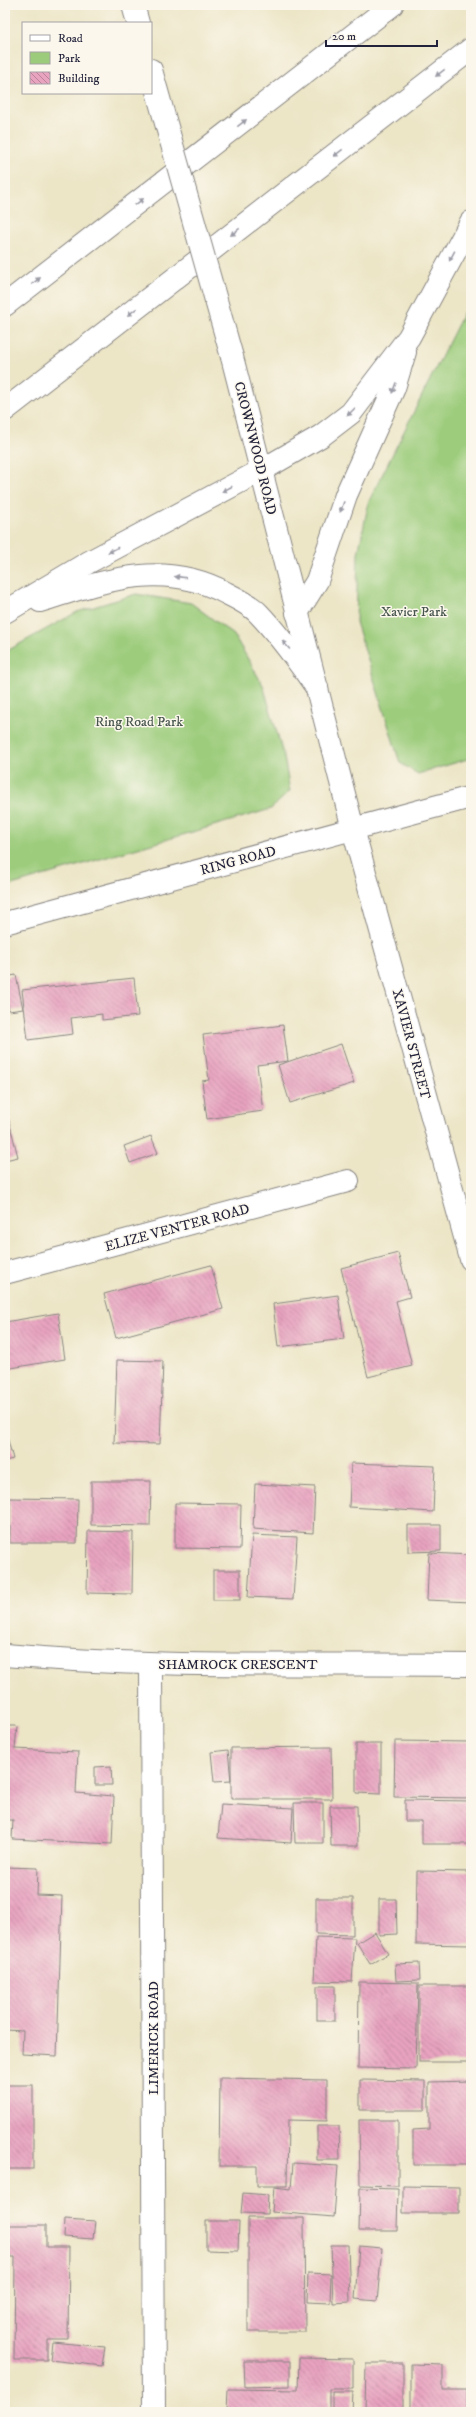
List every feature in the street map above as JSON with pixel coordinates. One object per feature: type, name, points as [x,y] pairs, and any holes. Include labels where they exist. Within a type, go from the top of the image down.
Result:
[{"type":"main road","points":[[133,5],[138,22]]},
{"type":"main road","points":[[5,305],[392,5]]},
{"type":"main road","points":[[5,410],[471,49]]},
{"type":"main road","name":"CROWNWOOD ROAD","points":[[152,74],[232,357],[353,829]]},
{"type":"main road","points":[[5,612],[89,562],[262,470],[321,436],[351,413],[409,337],[471,222]]},
{"type":"main road","points":[[297,613],[317,582],[356,470],[394,388],[409,337]]},
{"type":"main road","points":[[5,612],[107,580],[146,574],[182,577],[205,582],[258,613],[290,650],[317,688]]},
{"type":"main road","name":"RING ROAD","points":[[5,923],[471,797]]},
{"type":"main road","name":"XAVIER STREET","points":[[353,829],[471,1259]]},
{"type":"main road","name":"ELIZE VENTER ROAD","points":[[5,1273],[348,1181]]},
{"type":"main road","name":"SHAMROCK CRESCENT","points":[[5,1655],[73,1661],[151,1664],[471,1664]]},
{"type":"main road","name":"LIMERICK ROAD","points":[[151,1664],[154,2412]]},
{"type":"green space","name":"Xavier Park","points":[[471,298],[471,758],[418,774],[400,763],[356,622],[358,554],[369,501]]},
{"type":"green space","name":"Ring Road Park","points":[[136,594],[191,603],[234,635],[263,685],[284,757],[290,791],[271,809],[5,887],[5,652],[77,612]]},
{"type":"building","points":[[16,975],[23,1009],[9,1011],[5,994],[5,977]]},
{"type":"building","points":[[134,978],[138,1016],[102,1020],[102,1014],[71,1018],[73,1034],[28,1040],[22,990]]},
{"type":"building","points":[[283,1025],[288,1061],[257,1065],[263,1111],[207,1119],[202,1081],[209,1080],[203,1035]]},
{"type":"building","points":[[341,1044],[354,1083],[290,1103],[278,1065]]},
{"type":"building","points":[[5,1105],[18,1157],[5,1160]]},
{"type":"building","points":[[151,1136],[158,1153],[130,1163],[124,1146]]},
{"type":"building","points":[[398,1253],[410,1297],[396,1301],[412,1366],[368,1377],[341,1268]]},
{"type":"building","points":[[211,1265],[223,1309],[116,1338],[104,1294]]},
{"type":"building","points":[[338,1295],[344,1339],[278,1347],[273,1304]]},
{"type":"building","points":[[58,1313],[65,1359],[5,1369],[5,1322]]},
{"type":"building","points":[[117,1360],[163,1361],[160,1444],[114,1443]]},
{"type":"building","points":[[5,1429],[13,1459],[5,1461]]},
{"type":"building","points":[[351,1463],[435,1466],[433,1512],[349,1507]]},
{"type":"building","points":[[91,1481],[151,1481],[150,1526],[91,1525]]},
{"type":"building","points":[[255,1484],[315,1487],[313,1533],[253,1529]]},
{"type":"building","points":[[10,1498],[78,1499],[77,1543],[10,1543]]},
{"type":"building","points":[[175,1503],[241,1504],[240,1549],[175,1548]]},
{"type":"building","points":[[408,1525],[441,1525],[441,1551],[408,1552]]},
{"type":"building","points":[[88,1531],[133,1532],[132,1594],[87,1593]]},
{"type":"building","points":[[252,1535],[297,1537],[293,1599],[248,1597]]},
{"type":"building","points":[[429,1553],[471,1555],[471,1602],[427,1600]]},
{"type":"building","points":[[213,1570],[240,1570],[240,1600],[213,1600]]},
{"type":"building","points":[[5,1726],[17,1726],[15,1749],[78,1752],[76,1793],[114,1796],[112,1844],[12,1839],[13,1820],[5,1820]]},
{"type":"building","points":[[395,1741],[471,1742],[471,1798],[394,1797]]},
{"type":"building","points":[[356,1744],[381,1744],[381,1794],[356,1793]]},
{"type":"building","points":[[331,1747],[332,1799],[231,1799],[231,1748]]},
{"type":"building","points":[[228,1750],[231,1781],[214,1782],[211,1752]]},
{"type":"building","points":[[111,1766],[112,1785],[95,1785],[95,1767]]},
{"type":"building","points":[[405,1800],[471,1801],[471,1844],[422,1844],[422,1821],[405,1821]]},
{"type":"building","points":[[294,1803],[323,1803],[323,1843],[295,1843]]},
{"type":"building","points":[[221,1804],[293,1808],[291,1843],[218,1838]]},
{"type":"building","points":[[330,1806],[357,1806],[358,1846],[331,1846]]},
{"type":"building","points":[[5,1867],[38,1868],[37,1895],[62,1896],[57,2056],[22,2054],[23,2031],[5,2030]]},
{"type":"building","points":[[417,1871],[471,1872],[471,1945],[416,1944]]},
{"type":"building","points":[[316,1898],[353,1898],[353,1935],[316,1934]]},
{"type":"building","points":[[379,1899],[396,1899],[397,1934],[379,1935]]},
{"type":"building","points":[[375,1932],[388,1954],[370,1964],[357,1943]]},
{"type":"building","points":[[316,1937],[355,1938],[352,1982],[314,1981]]},
{"type":"building","points":[[419,1963],[420,1980],[396,1981],[395,1964]]},
{"type":"building","points":[[359,1982],[418,1983],[416,2069],[358,2068]]},
{"type":"building","points":[[317,1986],[335,1986],[335,2021],[317,2021]]},
{"type":"building","points":[[419,1986],[471,1986],[471,2062],[419,2062]]},
{"type":"building","points":[[220,2078],[327,2080],[327,2121],[288,2120],[287,2186],[257,2186],[257,2166],[219,2166]]},
{"type":"building","points":[[360,2080],[425,2081],[425,2110],[360,2110]]},
{"type":"building","points":[[471,2081],[471,2165],[413,2165],[413,2130],[429,2129],[429,2082]]},
{"type":"building","points":[[5,2085],[33,2085],[33,2169],[5,2169]]},
{"type":"building","points":[[359,2120],[398,2120],[398,2186],[360,2185]]},
{"type":"building","points":[[317,2126],[339,2126],[340,2160],[317,2160]]},
{"type":"building","points":[[293,2163],[338,2166],[334,2217],[272,2212],[274,2187],[291,2189]]},
{"type":"building","points":[[403,2186],[459,2187],[459,2213],[403,2213]]},
{"type":"building","points":[[360,2188],[398,2189],[397,2231],[359,2231]]},
{"type":"building","points":[[243,2193],[268,2195],[267,2214],[241,2213]]},
{"type":"building","points":[[248,2218],[304,2218],[305,2332],[248,2332]]},
{"type":"building","points":[[65,2219],[95,2221],[93,2239],[64,2237]]},
{"type":"building","points":[[206,2221],[239,2221],[238,2251],[206,2250]]},
{"type":"building","points":[[5,2225],[46,2225],[46,2247],[69,2247],[68,2339],[47,2339],[47,2360],[14,2360],[15,2257],[5,2257]]},
{"type":"building","points":[[331,2245],[348,2245],[350,2302],[333,2303]]},
{"type":"building","points":[[359,2246],[382,2248],[377,2301],[355,2299]]},
{"type":"building","points":[[308,2273],[331,2274],[330,2303],[307,2302]]},
{"type":"building","points":[[52,2342],[105,2347],[102,2366],[50,2360]]},
{"type":"building","points":[[299,2358],[353,2359],[353,2389],[329,2389],[329,2412],[227,2412],[228,2389],[298,2390]]},
{"type":"building","points":[[244,2361],[290,2361],[290,2386],[245,2387]]},
{"type":"building","points":[[366,2363],[403,2363],[403,2412],[365,2412]]},
{"type":"building","points":[[411,2364],[443,2365],[443,2390],[467,2390],[467,2412],[411,2412]]},
{"type":"building","points":[[332,2392],[353,2392],[352,2412],[332,2412]]}]
